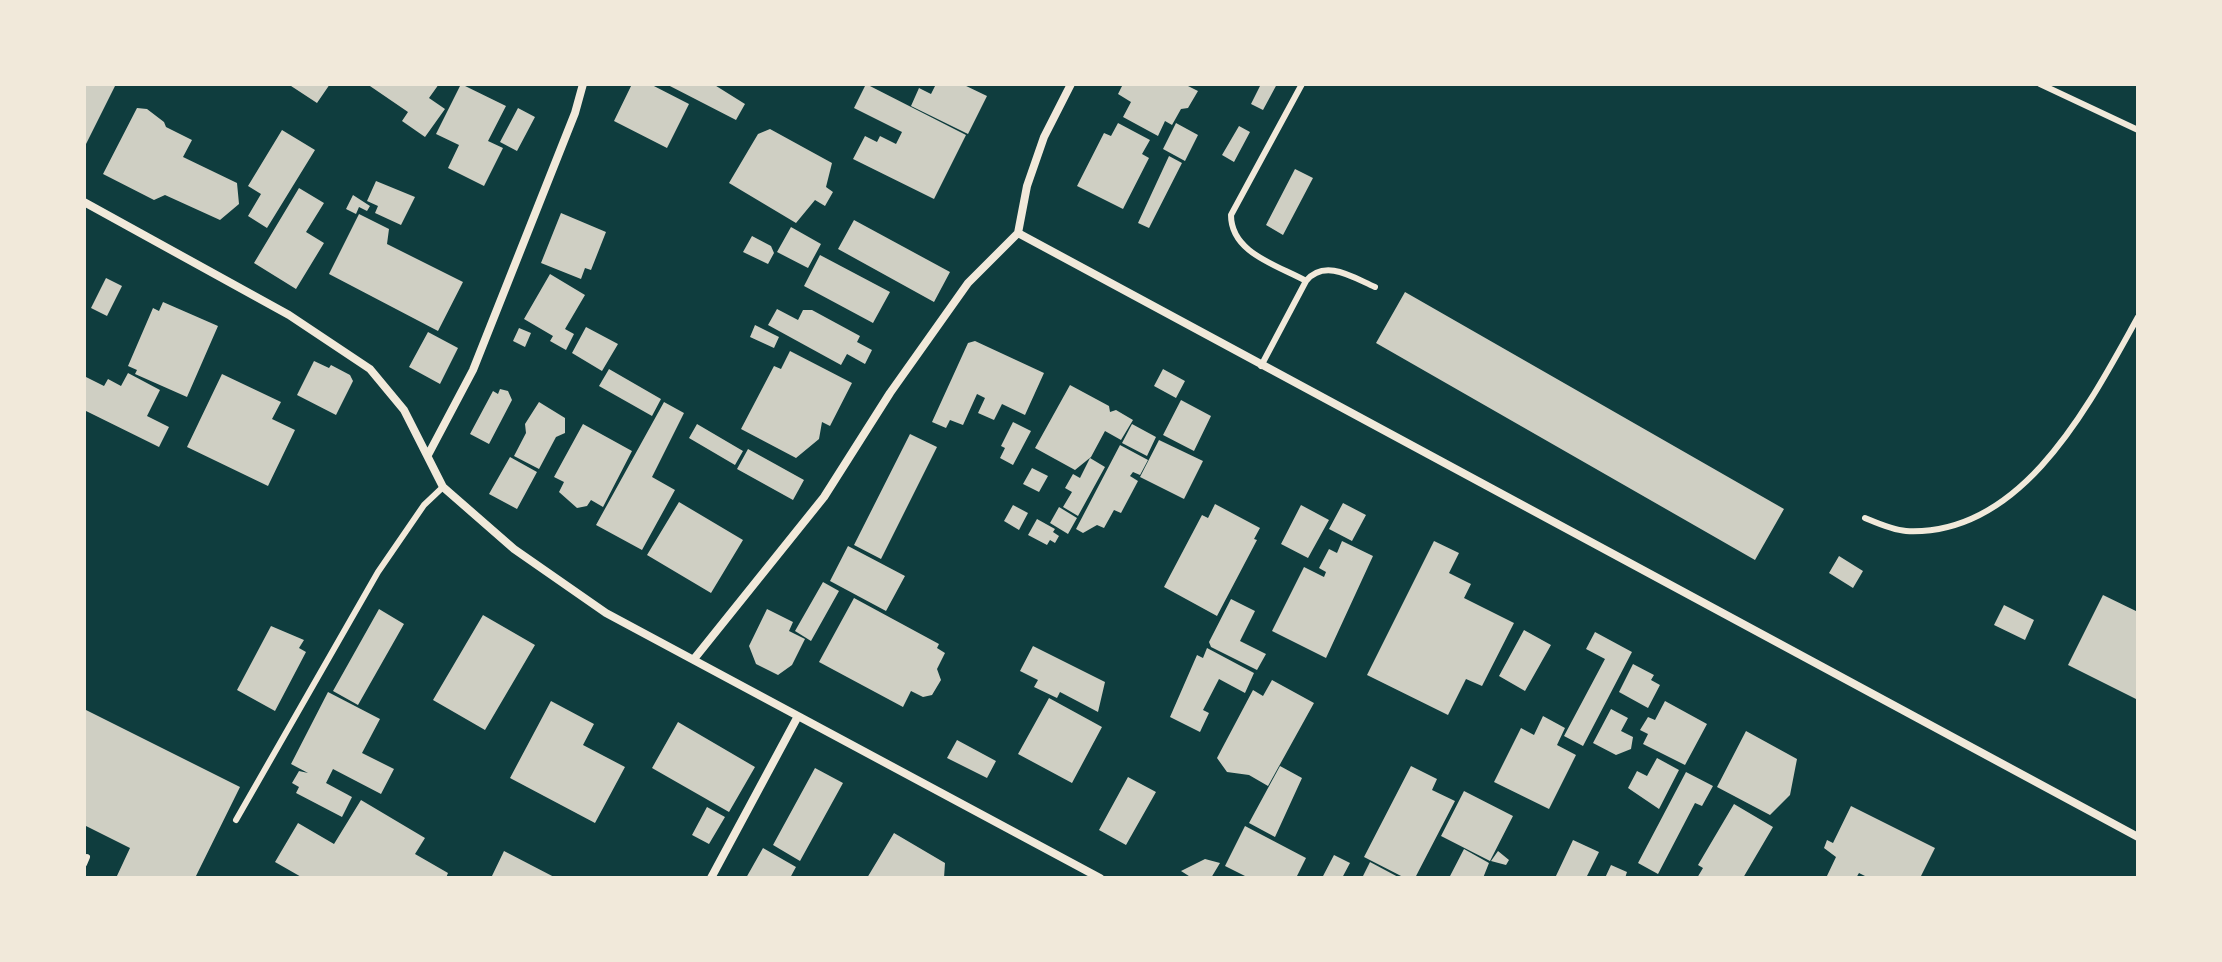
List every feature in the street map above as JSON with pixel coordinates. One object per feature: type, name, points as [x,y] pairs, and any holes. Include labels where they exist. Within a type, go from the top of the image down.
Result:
[{"type":"street","points":[[428,455],[473,370],[575,113],[583,84]]},
{"type":"street","points":[[694,659],[824,497],[890,393],[968,283],[1018,233],[1027,186],[1040,149],[1071,84]]},
{"type":"street","points":[[84,202],[289,315],[370,369],[404,410],[443,487],[514,549],[593,604],[797,718],[1100,878]]},
{"type":"street","points":[[1018,233],[2138,837]]},
{"type":"street","points":[[711,878],[797,718]]},
{"type":"lane","points":[[1302,84],[1236,202],[1231,215],[1231,230],[1238,244],[1306,281]]},
{"type":"lane","points":[[2040,84],[2138,130]]},
{"type":"lane","points":[[1261,366],[1312,274],[1334,269],[1375,287]]},
{"type":"lane","points":[[1865,518],[1903,531],[1950,528],[1998,503],[2042,468],[2098,390],[2138,317]]},
{"type":"lane","points":[[236,820],[279,739],[378,572],[424,505],[443,487]]},
{"type":"building","points":[[84,84],[116,84],[84,148]]},
{"type":"building","points":[[288,84],[330,84],[317,103]]},
{"type":"building","points":[[367,84],[439,84],[429,98],[445,109],[425,137],[402,121],[408,112]]},
{"type":"building","points":[[461,84],[506,106],[488,141],[503,148],[484,186],[448,168],[459,145],[436,134]]},
{"type":"building","points":[[632,84],[650,84],[689,104],[667,148],[614,121]]},
{"type":"building","points":[[666,84],[713,84],[745,104],[736,120]]},
{"type":"building","points":[[866,84],[966,135],[934,199],[853,159],[865,136],[877,142],[880,136],[896,144],[902,132],[854,108]]},
{"type":"building","points":[[936,84],[962,84],[987,96],[968,134],[911,106],[919,88],[931,94]]},
{"type":"building","points":[[1123,84],[1184,84],[1198,91],[1188,108],[1181,109],[1172,125],[1165,121],[1158,136],[1123,117],[1131,102],[1118,94]]},
{"type":"building","points":[[1261,84],[1277,84],[1263,110],[1251,104]]},
{"type":"building","points":[[137,108],[147,109],[166,127],[192,140],[183,157],[237,183],[239,204],[220,220],[165,195],[154,200],[103,174]]},
{"type":"building","points":[[518,108],[535,117],[517,151],[500,142]]},
{"type":"building","points":[[1118,123],[1150,140],[1142,154],[1149,158],[1123,209],[1077,186],[1104,133],[1111,136]]},
{"type":"building","points":[[1176,123],[1198,135],[1185,161],[1163,149]]},
{"type":"building","points":[[1239,126],[1250,132],[1234,162],[1222,155]]},
{"type":"building","points":[[770,129],[832,163],[826,187],[833,192],[825,206],[815,200],[796,223],[729,183],[758,134]]},
{"type":"building","points":[[282,130],[315,150],[267,228],[248,216],[261,194],[248,186]]},
{"type":"building","points":[[1169,156],[1182,163],[1149,228],[1138,223]]},
{"type":"building","points":[[1295,169],[1313,178],[1283,235],[1266,225]]},
{"type":"building","points":[[376,181],[415,197],[401,225],[375,213],[378,206],[367,201]]},
{"type":"building","points":[[299,188],[324,203],[306,232],[324,243],[296,289],[254,263]]},
{"type":"building","points":[[353,195],[370,206],[367,211],[359,207],[356,214],[346,209]]},
{"type":"building","points":[[561,213],[606,232],[591,270],[585,268],[581,279],[541,263]]},
{"type":"building","points":[[359,214],[389,229],[387,244],[463,282],[438,331],[329,274]]},
{"type":"building","points":[[854,220],[950,272],[934,302],[838,249]]},
{"type":"building","points":[[791,227],[821,244],[808,268],[777,252]]},
{"type":"building","points":[[752,236],[771,246],[774,253],[768,264],[743,252]]},
{"type":"building","points":[[820,255],[890,292],[873,323],[804,286]]},
{"type":"building","points":[[550,274],[585,295],[565,329],[574,334],[566,350],[550,341],[553,336],[524,319]]},
{"type":"building","points":[[106,278],[122,286],[107,316],[91,308]]},
{"type":"building","points":[[1405,292],[1784,509],[1755,560],[1376,343]]},
{"type":"building","points":[[163,302],[218,326],[187,397],[135,374],[137,370],[128,366],[153,308],[159,311]]},
{"type":"building","points":[[777,309],[798,320],[803,310],[812,310],[860,336],[857,342],[872,350],[865,364],[847,354],[841,365],[768,325]]},
{"type":"building","points":[[755,325],[779,337],[774,348],[750,337]]},
{"type":"building","points":[[586,327],[618,344],[602,371],[572,353]]},
{"type":"building","points":[[519,328],[531,333],[525,347],[513,341]]},
{"type":"building","points":[[428,332],[458,348],[440,384],[409,367]]},
{"type":"building","points":[[975,341],[1044,373],[1025,415],[1002,404],[994,420],[978,413],[985,398],[977,394],[963,425],[950,420],[946,428],[932,422],[968,343]]},
{"type":"building","points":[[790,351],[852,383],[830,426],[822,422],[819,439],[796,458],[741,429],[774,366],[781,369]]},
{"type":"building","points":[[314,361],[329,368],[331,365],[350,375],[353,381],[336,415],[297,395]]},
{"type":"building","points":[[609,369],[661,399],[652,416],[599,386]]},
{"type":"building","points":[[1163,369],[1185,381],[1176,398],[1154,386]]},
{"type":"building","points":[[128,373],[160,390],[147,416],[169,427],[159,447],[84,410],[84,376],[104,386],[108,379],[121,386]]},
{"type":"building","points":[[222,374],[281,402],[272,419],[295,430],[268,486],[187,447]]},
{"type":"building","points":[[1070,385],[1109,406],[1110,412],[1116,410],[1133,420],[1121,440],[1105,431],[1091,457],[1075,470],[1035,448]]},
{"type":"building","points":[[500,389],[508,391],[512,400],[489,444],[470,434],[493,391],[498,394]]},
{"type":"building","points":[[1181,400],[1211,416],[1194,451],[1163,435]]},
{"type":"building","points":[[539,402],[565,418],[565,433],[556,437],[539,469],[514,456],[526,433],[525,424]]},
{"type":"building","points":[[664,402],[684,413],[652,477],[675,490],[642,550],[596,525]]},
{"type":"building","points":[[1013,422],[1031,431],[1013,465],[1000,458],[1005,448],[1001,446]]},
{"type":"building","points":[[583,424],[632,451],[603,507],[591,500],[587,506],[577,508],[559,492],[564,482],[554,477]]},
{"type":"building","points":[[697,424],[743,451],[735,465],[689,438]]},
{"type":"building","points":[[1132,424],[1156,437],[1147,456],[1122,443]]},
{"type":"building","points":[[910,434],[937,447],[881,559],[854,545]]},
{"type":"building","points":[[1159,440],[1203,461],[1184,499],[1140,477]]},
{"type":"building","points":[[1120,445],[1148,460],[1140,475],[1133,472],[1130,476],[1138,481],[1121,513],[1114,510],[1104,528],[1097,525],[1083,533],[1076,529]]},
{"type":"building","points":[[748,449],[804,480],[793,500],[737,469]]},
{"type":"building","points":[[510,457],[537,472],[517,509],[489,494]]},
{"type":"building","points":[[1090,458],[1105,467],[1078,516],[1063,507],[1072,492],[1065,488],[1073,474],[1080,478]]},
{"type":"building","points":[[1032,468],[1048,476],[1039,492],[1023,484]]},
{"type":"building","points":[[679,502],[743,540],[711,593],[647,555]]},
{"type":"building","points":[[1343,503],[1366,515],[1352,541],[1329,529]]},
{"type":"building","points":[[1215,504],[1260,528],[1254,539],[1257,540],[1217,616],[1164,587],[1202,515],[1208,518]]},
{"type":"building","points":[[1013,505],[1028,513],[1019,530],[1004,521]]},
{"type":"building","points":[[1301,505],[1329,520],[1308,558],[1281,544]]},
{"type":"building","points":[[1059,507],[1077,518],[1068,534],[1050,523]]},
{"type":"building","points":[[1037,519],[1055,529],[1053,532],[1059,536],[1055,543],[1050,540],[1047,545],[1028,535]]},
{"type":"building","points":[[1342,541],[1373,556],[1326,658],[1272,631],[1304,567],[1324,577],[1326,572],[1319,568],[1329,549],[1337,553]]},
{"type":"building","points":[[1434,541],[1459,553],[1449,573],[1471,584],[1464,598],[1514,623],[1482,686],[1466,679],[1448,715],[1367,675]]},
{"type":"building","points":[[848,546],[905,576],[886,611],[830,581]]},
{"type":"building","points":[[1839,556],[1863,571],[1853,588],[1829,573]]},
{"type":"building","points":[[823,582],[839,591],[811,641],[795,631]]},
{"type":"building","points":[[2103,595],[2138,612],[2138,700],[2068,665]]},
{"type":"building","points":[[854,598],[939,644],[937,648],[945,653],[937,669],[941,680],[932,695],[923,697],[911,691],[903,707],[819,662]]},
{"type":"building","points":[[1231,599],[1255,611],[1240,641],[1266,654],[1257,670],[1211,647],[1209,642]]},
{"type":"building","points":[[2004,605],[2034,620],[2025,640],[1994,625]]},
{"type":"building","points":[[379,609],[404,624],[358,705],[333,691]]},
{"type":"building","points":[[767,609],[793,622],[789,631],[805,639],[792,665],[778,675],[756,664],[749,646]]},
{"type":"building","points":[[483,615],[535,645],[485,730],[433,700]]},
{"type":"building","points":[[271,626],[304,640],[299,648],[306,652],[275,711],[237,690]]},
{"type":"building","points":[[1524,630],[1551,645],[1525,691],[1499,676]]},
{"type":"building","points":[[1595,632],[1632,652],[1583,746],[1564,736],[1605,659],[1586,649]]},
{"type":"building","points":[[1033,646],[1105,682],[1098,712],[1060,692],[1057,698],[1034,687],[1038,680],[1020,671]]},
{"type":"building","points":[[1207,648],[1254,673],[1245,693],[1219,679],[1203,710],[1209,713],[1200,732],[1170,717],[1197,655],[1203,658]]},
{"type":"building","points":[[1633,664],[1654,675],[1651,680],[1660,685],[1648,708],[1619,692]]},
{"type":"building","points":[[1272,680],[1314,703],[1268,786],[1249,775],[1227,772],[1217,758],[1253,690],[1263,696]]},
{"type":"building","points":[[328,692],[380,719],[362,753],[394,769],[381,794],[333,769],[326,783],[352,797],[342,817],[296,793],[299,787],[292,783],[299,771],[308,773],[291,764]]},
{"type":"building","points":[[1049,698],[1102,727],[1072,783],[1018,754]]},
{"type":"building","points":[[551,701],[594,724],[583,745],[625,767],[595,823],[510,778]]},
{"type":"building","points":[[1665,701],[1707,724],[1685,765],[1643,744],[1648,734],[1640,730],[1648,717],[1655,720]]},
{"type":"building","points":[[84,709],[240,787],[195,878],[116,878],[130,848],[84,825]]},
{"type":"building","points":[[1611,709],[1628,718],[1621,731],[1633,737],[1631,749],[1616,755],[1593,743]]},
{"type":"building","points":[[1543,716],[1565,728],[1557,745],[1576,755],[1549,809],[1494,782],[1521,728],[1534,735]]},
{"type":"building","points":[[678,722],[755,767],[729,812],[652,768]]},
{"type":"building","points":[[1746,731],[1797,759],[1790,795],[1770,815],[1717,787]]},
{"type":"building","points":[[957,740],[996,761],[987,778],[947,758]]},
{"type":"building","points":[[1657,758],[1679,770],[1659,809],[1628,788],[1637,771],[1647,776]]},
{"type":"building","points":[[1280,766],[1302,778],[1275,837],[1249,823]]},
{"type":"building","points":[[1411,766],[1437,779],[1432,790],[1455,801],[1415,878],[1405,878],[1364,857]]},
{"type":"building","points":[[815,768],[843,783],[800,861],[773,845]]},
{"type":"building","points":[[1686,772],[1713,786],[1702,806],[1695,803],[1658,874],[1638,863]]},
{"type":"building","points":[[1128,777],[1156,792],[1126,845],[1099,830]]},
{"type":"building","points":[[1464,791],[1513,816],[1490,861],[1441,836]]},
{"type":"building","points":[[361,800],[425,838],[415,854],[448,873],[446,878],[303,878],[275,862],[298,823],[334,844]]},
{"type":"building","points":[[1734,804],[1773,827],[1743,878],[1697,878],[1703,868],[1698,865]]},
{"type":"building","points":[[1851,806],[1935,848],[1920,878],[1869,878],[1859,873],[1856,878],[1826,878],[1836,857],[1824,848],[1827,840],[1833,843]]},
{"type":"building","points":[[707,807],[725,817],[709,844],[692,835]]},
{"type":"building","points":[[1245,826],[1306,858],[1296,878],[1249,878],[1225,866]]},
{"type":"building","points":[[894,833],[945,863],[944,878],[867,878]]},
{"type":"building","points":[[1573,840],[1599,852],[1586,878],[1555,878]]},
{"type":"building","points":[[763,848],[796,867],[790,878],[746,878]]},
{"type":"building","points":[[1464,849],[1489,863],[1483,878],[1449,878]]},
{"type":"building","points":[[504,851],[556,878],[491,878]]},
{"type":"building","points":[[1498,851],[1509,860],[1506,865],[1491,861]]},
{"type":"building","points":[[1334,855],[1350,863],[1342,878],[1322,878]]},
{"type":"building","points":[[1205,859],[1220,863],[1211,878],[1192,878],[1181,871]]},
{"type":"building","points":[[1370,862],[1400,878],[1362,878]]},
{"type":"building","points":[[1611,865],[1627,872],[1625,878],[1605,878]]}]
